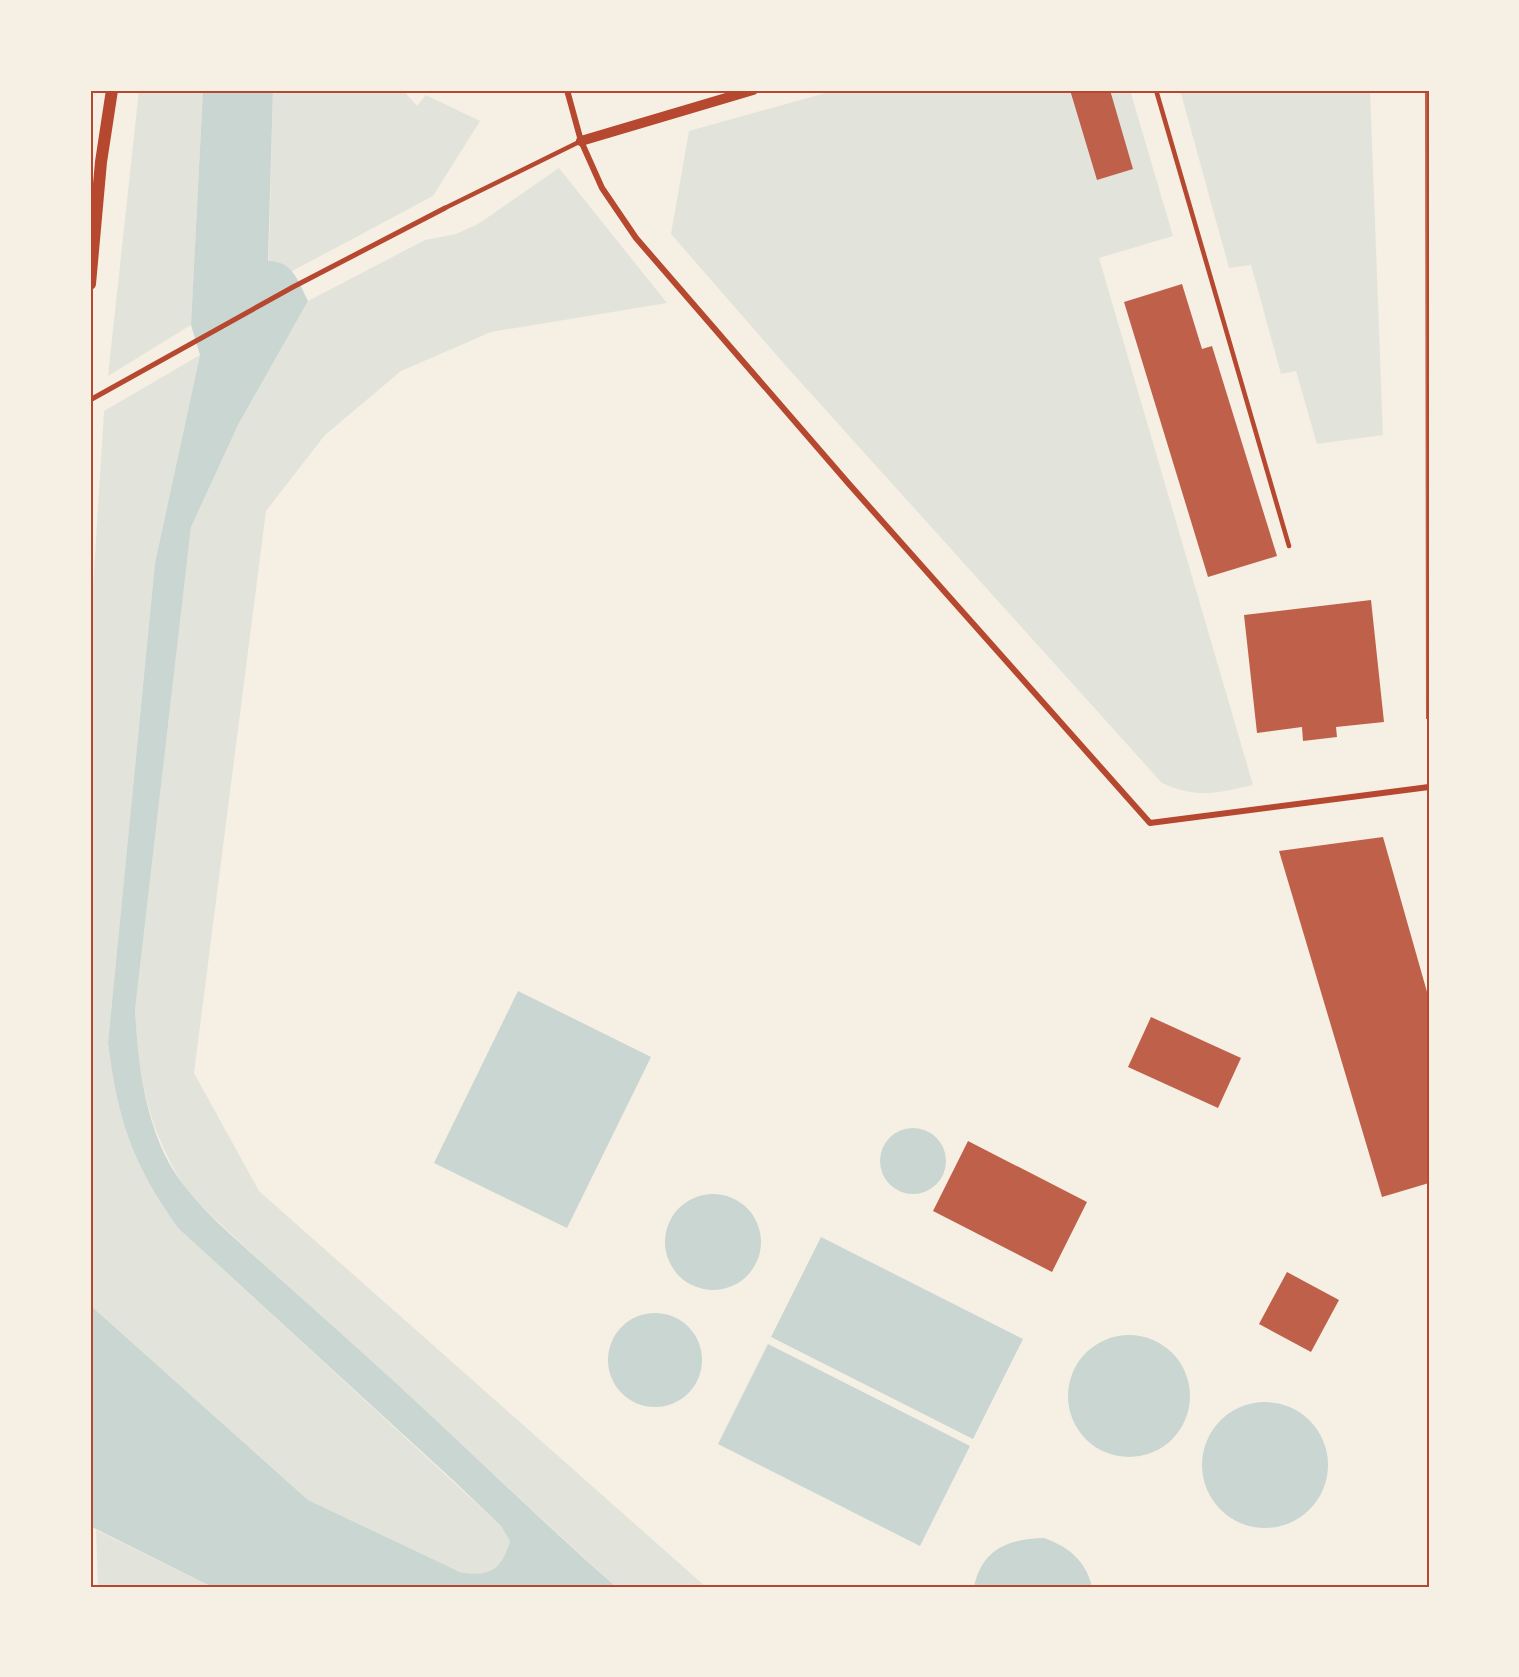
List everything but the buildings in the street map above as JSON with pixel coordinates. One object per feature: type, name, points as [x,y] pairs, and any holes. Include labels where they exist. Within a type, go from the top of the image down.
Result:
[{"type":"main road","points":[[90,284],[101,162],[112,90]]},
{"type":"street","points":[[567,90],[580,141],[602,188],[636,238],[849,484],[1150,823],[1429,787]]},
{"type":"street","points":[[580,141],[753,90]]},
{"type":"street","points":[[90,399],[293,287],[446,208]]},
{"type":"lane","points":[[1156,90],[1289,546]]},
{"type":"lane","points":[[446,208],[580,141]]},
{"type":"shaded area","points":[[139,90],[203,90],[191,325],[108,376]]},
{"type":"shaded area","points":[[203,90],[273,90],[268,261],[283,264],[289,268],[298,280],[308,301],[238,425],[191,527],[135,1010],[140,1069],[148,1108],[160,1145],[169,1163],[210,1215],[616,1587],[212,1587],[90,1526],[90,1305],[308,1500],[460,1572],[479,1573],[493,1570],[502,1559],[510,1541],[501,1526],[454,1481],[178,1228],[162,1205],[138,1161],[122,1119],[117,1096],[108,1043],[155,563],[200,355],[191,325]]},
{"type":"shaded area","points":[[273,90],[403,90],[417,106],[426,95],[480,121],[433,196],[268,284]]},
{"type":"shaded area","points":[[836,90],[1130,90],[1173,236],[1099,258],[1253,785],[1218,792],[1197,793],[1162,783],[786,366],[671,234],[689,131]]},
{"type":"shaded area","points":[[1180,90],[1370,90],[1383,435],[1317,444],[1296,371],[1281,374],[1251,265],[1229,268]]},
{"type":"shaded area","points":[[559,168],[667,303],[491,332],[401,371],[325,435],[266,511],[194,1073],[259,1191],[706,1587],[616,1587],[191,1197],[165,1151],[156,1129],[143,1085],[137,1037],[135,1010],[191,527],[238,425],[308,301],[425,240],[456,234],[478,224]]},
{"type":"shaded area","points":[[200,355],[155,563],[108,1043],[122,1119],[149,1183],[178,1228],[501,1526],[510,1541],[498,1565],[486,1572],[460,1572],[308,1500],[90,1305],[90,635],[104,411]]},
{"type":"shaded area","points":[[518,991],[651,1057],[567,1228],[434,1163]]},
{"type":"shaded area","points":[[913,1128],[925,1131],[936,1138],[943,1149],[946,1161],[943,1173],[936,1184],[925,1191],[913,1194],[901,1191],[890,1184],[883,1173],[880,1161],[883,1149],[890,1138],[901,1131]]},
{"type":"shaded area","points":[[704,1194],[722,1194],[740,1202],[753,1215],[761,1233],[758,1261],[740,1282],[722,1290],[704,1290],[686,1282],[673,1269],[665,1251],[665,1233],[673,1215],[686,1202]]},
{"type":"shaded area","points":[[821,1237],[1023,1339],[973,1439],[771,1337]]},
{"type":"shaded area","points":[[646,1313],[664,1313],[689,1326],[699,1342],[702,1360],[699,1378],[689,1394],[664,1407],[646,1407],[621,1394],[608,1369],[608,1351],[621,1326]]},
{"type":"shaded area","points":[[1129,1335],[1152,1340],[1163,1345],[1172,1353],[1180,1362],[1185,1373],[1190,1396],[1185,1419],[1180,1430],[1172,1439],[1163,1447],[1152,1452],[1129,1457],[1106,1452],[1095,1447],[1086,1439],[1078,1430],[1073,1419],[1068,1396],[1073,1373],[1078,1362],[1086,1353],[1095,1345],[1106,1340]]},
{"type":"shaded area","points":[[768,1344],[970,1446],[920,1546],[718,1444]]},
{"type":"shaded area","points":[[1265,1402],[1289,1407],[1309,1421],[1323,1441],[1328,1465],[1323,1489],[1309,1509],[1289,1523],[1265,1528],[1241,1523],[1221,1509],[1207,1489],[1202,1465],[1207,1441],[1221,1421],[1241,1407]]},
{"type":"shaded area","points":[[96,1530],[212,1587],[98,1587]]},
{"type":"shaded area","points":[[1044,1538],[1069,1551],[1081,1562],[1092,1587],[974,1587],[983,1563],[990,1555],[1008,1544]]}]
